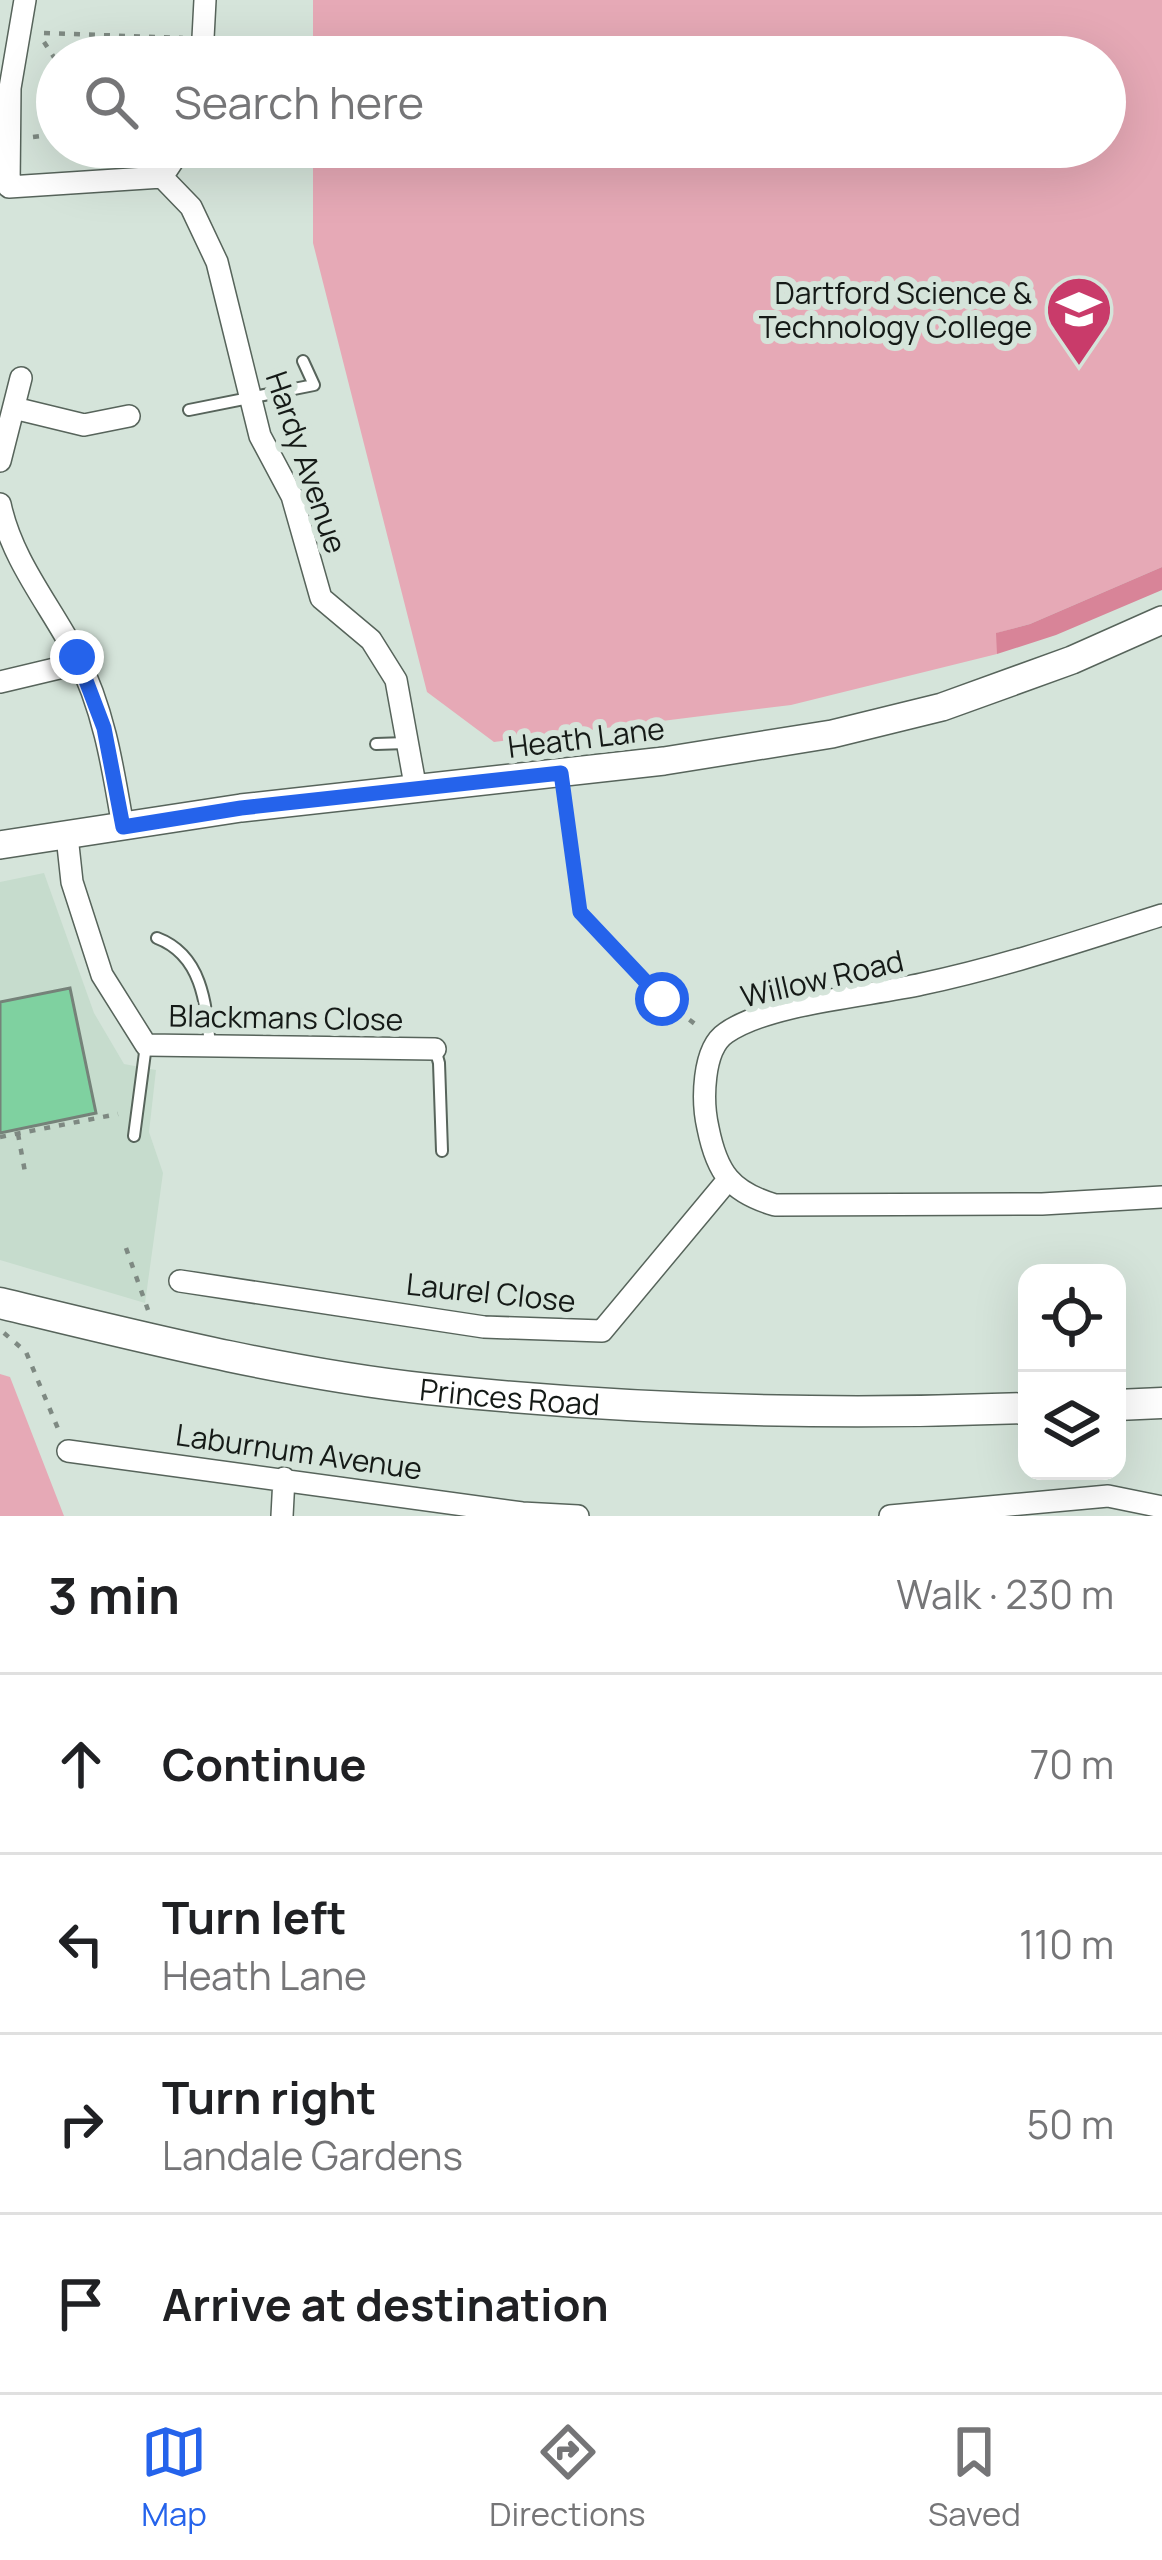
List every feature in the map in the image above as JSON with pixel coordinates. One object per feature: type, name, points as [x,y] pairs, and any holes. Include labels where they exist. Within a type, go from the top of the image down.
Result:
[{"type":"main road","name":"Princes Road","points":[[0,1303],[199,1351],[424,1388],[698,1411],[836,1414],[1018,1408]]},
{"type":"main road","points":[[1126,1405],[1162,1403]]},
{"type":"street","points":[[25,0],[10,88],[9,187],[163,177],[169,168]]},
{"type":"street","points":[[204,36],[205,0]]},
{"type":"street","name":"Hardy Avenue","points":[[163,177],[190,207],[217,262],[260,436],[292,496],[321,598],[371,640],[396,680],[416,790]]},
{"type":"street","points":[[0,461],[22,378]]},
{"type":"street","points":[[14,408],[84,425],[129,416]]},
{"type":"street","points":[[0,505],[15,552],[80,663],[104,728],[123,827]]},
{"type":"street","name":"Heath Lane","points":[[0,845],[241,808],[561,773],[832,734],[942,707],[1072,660],[1162,620]]},
{"type":"street","points":[[0,682],[80,663]]},
{"type":"street","name":"Blackmans Close","points":[[67,836],[72,882],[102,975],[146,1045],[435,1049]]},
{"type":"street","name":"Willow Road","points":[[727,1181],[707,1126],[708,1060],[722,1035],[761,1016],[928,983],[1162,915]]},
{"type":"street","points":[[727,1181],[747,1196],[775,1205],[1042,1204],[1162,1197]]},
{"type":"street","name":"Laurel Close","points":[[180,1282],[484,1327],[602,1331],[727,1181]]},
{"type":"street","name":"Laburnum Avenue","points":[[68,1451],[523,1514],[578,1516]]},
{"type":"street","points":[[282,1516],[284,1478]]},
{"type":"street","points":[[890,1516],[1108,1496],[1162,1507]]},
{"type":"lane","points":[[189,410],[314,385],[303,361]]},
{"type":"lane","points":[[376,744],[409,742]]},
{"type":"lane","points":[[157,938],[179,946],[206,993],[210,1046]]},
{"type":"lane","points":[[134,1136],[146,1045]]},
{"type":"lane","points":[[435,1049],[442,1151]]},
{"type":"path","points":[[38,32],[148,36]]},
{"type":"path","points":[[561,773],[580,912],[662,999],[718,1041]]},
{"type":"path","points":[[0,1137],[137,1110]]},
{"type":"path","points":[[18,1134],[25,1172]]},
{"type":"path","points":[[126,1248],[150,1316]]},
{"type":"path","points":[[0,1329],[26,1352],[68,1451]]},
{"type":"shaded area","points":[[313,0],[1162,0],[1162,567],[1030,624],[997,633],[997,654],[791,705],[494,742],[427,692],[313,243],[313,168],[1126,168],[1126,36],[313,36]]},
{"type":"shaded area","points":[[1162,567],[1162,590],[1056,635],[997,654],[996,633],[1030,624]]},
{"type":"shaded area","points":[[44,873],[94,1013],[124,1064],[156,1070],[149,1132],[163,1173],[145,1303],[0,1260],[0,882]]},
{"type":"shaded area","points":[[0,1374],[10,1377],[64,1516],[0,1516]]},
{"type":"building","points":[[70,988],[96,1113],[0,1133],[0,1002]]},
{"type":"place","name":"Dartford Science & Technology College","points":[[1079,368]]},
{"type":"route","points":[[77,657],[104,728],[123,827],[241,808],[561,773],[580,912],[662,999]]}]
